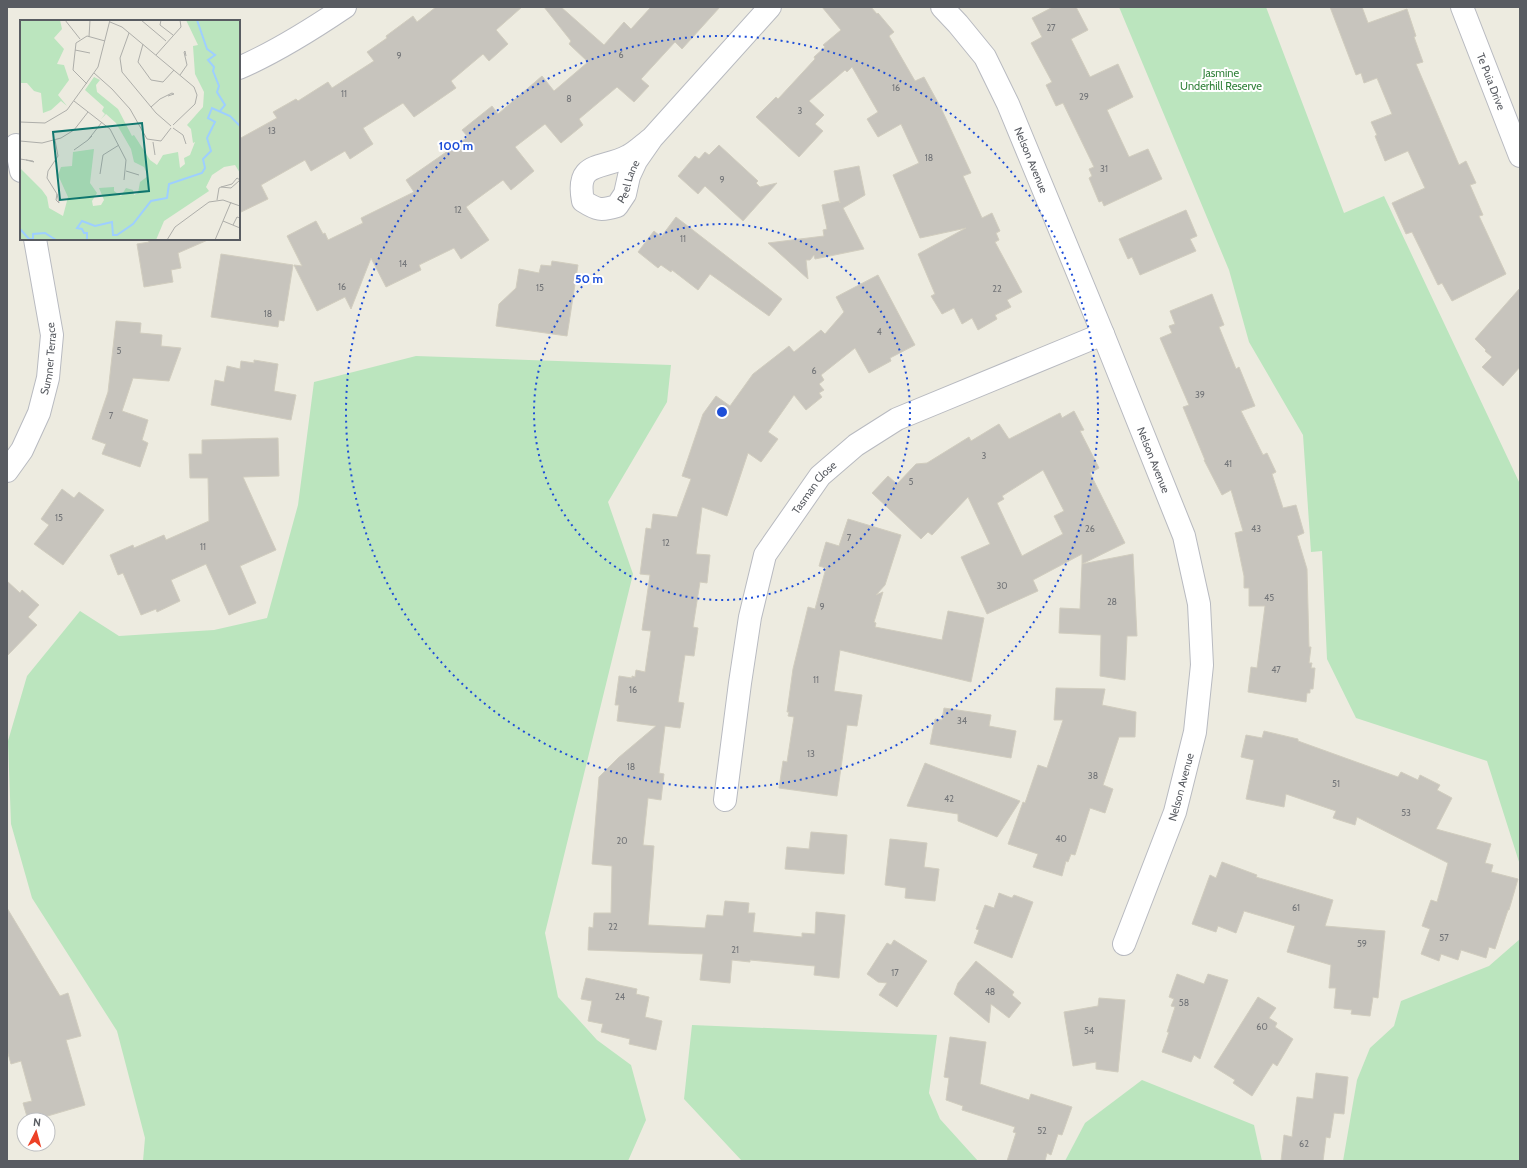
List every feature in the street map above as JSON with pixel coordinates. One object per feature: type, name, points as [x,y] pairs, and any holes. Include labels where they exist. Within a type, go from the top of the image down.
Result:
[{"type":"street","points":[[240,68],[262,58],[345,7]]},
{"type":"street","points":[[652,138],[770,7]]},
{"type":"street","name":"Nelson Avenue","points":[[942,7],[985,57],[1008,104],[1103,334],[1184,536],[1199,604],[1202,665],[1195,732],[1175,812],[1124,944]]},
{"type":"street","name":"Te Puia Drive","points":[[1462,7],[1520,156]]},
{"type":"street","points":[[15,145],[20,168]]},
{"type":"street","name":"Sumner Terrace","points":[[7,471],[22,450],[39,414],[48,378],[52,335],[35,240]]},
{"type":"street","name":"Tasman Close","points":[[725,800],[750,617],[765,555],[820,476],[856,445],[897,419],[1103,334]]},
{"type":"green space","name":"Jasmine Underhill Reserve","points":[[1119,7],[1266,7],[1344,213],[1384,196],[1520,484],[1520,865],[1487,761],[1356,718],[1327,659],[1322,551],[1311,552],[1303,435],[1249,342],[1229,270]]},
{"type":"green space","points":[[416,356],[671,365],[667,402],[608,502],[633,574],[545,933],[558,997],[597,1040],[631,1065],[646,1120],[628,1161],[143,1161],[145,1138],[117,1031],[32,898],[11,824],[8,741],[27,676],[80,611],[119,636],[214,630],[267,618],[298,505],[314,382]]},
{"type":"green space","points":[[1520,939],[1520,1161],[1343,1161],[1357,1080],[1370,1048],[1394,1026],[1401,1001],[1489,966]]},
{"type":"green space","points":[[692,1025],[937,1035],[929,1093],[940,1119],[978,1161],[742,1161],[684,1099]]},
{"type":"green space","points":[[1142,1080],[1254,1125],[1262,1161],[1065,1161],[1085,1123]]},
{"type":"building","points":[[436,7],[522,7],[496,30],[508,44],[489,61],[483,54],[451,81],[456,88],[414,117],[403,103],[363,128],[373,144],[350,159],[345,151],[311,171],[305,160],[261,185],[268,199],[240,213],[240,138],[277,118],[273,112],[296,99],[298,101],[328,82],[332,88],[374,61],[367,52],[387,38],[386,36],[413,16],[417,22]]},
{"type":"building","points":[[544,7],[561,7],[604,45],[624,22],[631,29],[651,7],[720,7],[682,49],[675,42],[641,79],[649,86],[634,102],[617,87],[579,119],[583,125],[561,143],[545,124],[515,147],[534,171],[511,190],[503,180],[466,207],[489,240],[461,259],[454,248],[419,265],[421,270],[386,287],[371,258],[351,309],[345,297],[317,311],[294,265],[302,266],[287,236],[316,221],[323,234],[325,233],[328,240],[363,223],[361,218],[414,192],[406,180],[468,137],[462,130],[492,106],[498,114],[542,76],[554,91],[588,62],[569,44],[571,41]]},
{"type":"building","points":[[822,7],[871,7],[894,32],[889,36],[915,81],[924,77],[941,108],[971,173],[963,176],[982,218],[992,213],[1000,231],[996,233],[999,240],[995,242],[1022,292],[1007,300],[1011,307],[995,315],[997,319],[978,330],[972,318],[962,324],[954,308],[942,314],[931,296],[935,294],[918,254],[966,228],[920,238],[893,175],[919,163],[901,124],[878,137],[867,119],[878,112],[852,67],[847,72],[845,70],[809,101],[824,115],[815,124],[823,131],[799,157],[756,117],[776,97],[778,99],[815,59],[814,57],[825,47],[823,45],[841,30]]},
{"type":"building","points":[[1053,7],[1076,7],[1088,30],[1071,39],[1090,77],[1118,64],[1133,97],[1107,110],[1129,157],[1148,149],[1162,179],[1104,206],[1102,201],[1099,202],[1089,178],[1092,176],[1089,169],[1094,167],[1063,103],[1056,106],[1046,85],[1052,82],[1031,43],[1042,37],[1032,18]]},
{"type":"building","points":[[1330,7],[1362,7],[1368,23],[1407,9],[1416,36],[1414,37],[1423,62],[1416,64],[1459,165],[1466,161],[1476,183],[1470,185],[1483,215],[1479,216],[1506,274],[1452,301],[1442,283],[1438,285],[1412,232],[1406,234],[1392,203],[1425,188],[1408,151],[1385,161],[1375,136],[1377,135],[1371,122],[1392,114],[1377,78],[1364,83],[1361,73],[1356,75]]},
{"type":"building","points":[[719,145],[758,181],[756,183],[760,187],[777,183],[743,221],[705,186],[698,194],[678,176],[695,156],[699,159],[705,152],[709,155]]},
{"type":"building","points":[[859,166],[865,195],[843,208],[864,249],[815,259],[814,255],[810,260],[806,260],[808,279],[768,243],[824,236],[823,230],[827,229],[822,205],[839,201],[840,203],[834,171]]},
{"type":"building","points":[[1186,210],[1197,236],[1190,239],[1196,251],[1140,275],[1132,257],[1128,259],[1119,239]]},
{"type":"building","points":[[676,217],[782,299],[769,316],[710,274],[698,290],[672,270],[671,272],[661,265],[658,268],[638,252],[654,231],[661,237]]},
{"type":"building","points":[[148,240],[208,240],[178,253],[181,268],[171,270],[173,282],[144,287],[137,244],[149,242]]},
{"type":"building","points":[[221,254],[293,265],[284,321],[279,320],[278,327],[211,317]]},
{"type":"building","points":[[552,261],[578,265],[567,336],[496,326],[499,304],[516,288],[519,269],[539,273],[541,265],[551,266]]},
{"type":"building","points":[[878,275],[915,345],[890,358],[891,361],[869,373],[855,348],[821,375],[824,380],[819,384],[824,390],[819,393],[822,397],[806,410],[794,395],[768,432],[778,439],[761,462],[748,453],[727,516],[702,507],[696,554],[710,555],[707,583],[700,582],[693,627],[698,628],[694,656],[685,655],[678,702],[684,703],[680,728],[665,726],[659,773],[664,774],[661,800],[648,798],[643,845],[654,846],[648,925],[705,928],[707,915],[723,916],[725,901],[749,903],[748,913],[755,913],[753,932],[802,937],[802,933],[815,934],[816,912],[845,915],[839,978],[814,975],[815,966],[750,960],[750,962],[732,960],[730,983],[700,980],[703,954],[588,950],[589,927],[593,928],[594,913],[611,913],[612,866],[592,864],[599,777],[618,758],[656,726],[617,721],[619,705],[615,705],[619,676],[632,678],[632,676],[635,677],[636,670],[645,672],[651,631],[642,630],[650,575],[640,574],[646,528],[651,529],[653,514],[677,517],[691,479],[682,476],[703,414],[716,396],[730,406],[753,374],[789,346],[794,352],[821,330],[825,334],[844,312],[836,297]]},
{"type":"building","points":[[1520,288],[1520,367],[1503,386],[1482,367],[1492,357],[1475,339]]},
{"type":"building","points":[[1212,294],[1224,325],[1219,327],[1236,369],[1239,367],[1255,406],[1241,411],[1263,455],[1267,453],[1276,472],[1272,474],[1283,508],[1296,505],[1304,533],[1297,536],[1307,569],[1309,647],[1311,647],[1309,663],[1312,663],[1311,668],[1315,668],[1313,689],[1310,689],[1310,693],[1307,693],[1306,702],[1248,692],[1251,667],[1257,668],[1265,606],[1249,606],[1249,588],[1244,588],[1244,576],[1235,533],[1243,531],[1231,490],[1222,495],[1204,460],[1183,407],[1189,405],[1160,338],[1172,333],[1169,326],[1175,324],[1170,311]]},
{"type":"building","points":[[116,321],[141,323],[140,333],[162,335],[161,346],[181,348],[169,381],[133,378],[122,411],[148,420],[142,440],[148,443],[140,467],[102,454],[106,444],[92,439],[108,392]]},
{"type":"building","points":[[254,360],[278,364],[274,391],[296,395],[291,420],[211,405],[215,380],[224,382],[227,366],[240,369],[241,361],[254,363]]},
{"type":"building","points":[[1074,411],[1084,430],[1080,431],[1099,468],[1090,473],[1125,543],[1082,564],[1082,554],[1033,580],[1038,591],[987,614],[961,557],[990,544],[968,497],[932,535],[928,532],[921,539],[872,493],[888,476],[897,484],[916,464],[927,463],[969,437],[971,441],[999,424],[1009,439],[1060,413],[1062,418]],"holes":[[[1043,470],[1064,511],[1054,516],[1063,534],[1022,556],[997,503],[1004,499],[1002,496]]]},
{"type":"building","points":[[278,438],[279,476],[243,477],[276,550],[240,566],[256,603],[229,615],[206,564],[171,580],[180,601],[157,612],[156,609],[141,615],[123,573],[118,575],[110,555],[133,545],[134,548],[164,535],[166,540],[209,521],[208,478],[190,478],[189,454],[202,454],[202,440]]},
{"type":"building","points":[[62,489],[74,498],[79,492],[104,510],[63,565],[34,544],[49,525],[41,519]]},
{"type":"building","points":[[848,519],[901,535],[885,585],[876,595],[883,592],[874,622],[876,623],[875,627],[942,640],[948,611],[984,618],[971,682],[840,650],[834,691],[862,695],[857,726],[847,725],[837,796],[779,788],[783,761],[787,762],[794,717],[788,716],[789,712],[787,712],[793,669],[808,607],[815,609],[826,568],[819,566],[826,542],[839,546]]},
{"type":"building","points":[[1133,554],[1137,636],[1127,636],[1125,680],[1100,676],[1101,635],[1059,633],[1060,608],[1080,609],[1082,564]]},
{"type":"building","points":[[7,581],[20,593],[22,590],[39,605],[28,617],[37,625],[7,656]]},
{"type":"building","points":[[1056,688],[1105,689],[1102,705],[1136,712],[1135,737],[1119,737],[1103,785],[1113,789],[1105,813],[1090,808],[1075,855],[1071,854],[1068,862],[1066,861],[1062,876],[1033,867],[1038,854],[1008,844],[1023,802],[1025,803],[1038,765],[1047,768],[1063,720],[1054,720]]},
{"type":"building","points":[[944,708],[991,715],[989,726],[1016,731],[1011,758],[930,744],[935,719],[942,720]]},
{"type":"building","points":[[1264,731],[1298,739],[1298,741],[1398,777],[1401,772],[1418,780],[1420,775],[1440,785],[1437,790],[1452,798],[1436,829],[1491,844],[1485,863],[1493,865],[1491,872],[1518,879],[1495,949],[1489,947],[1486,958],[1461,950],[1458,960],[1441,954],[1439,961],[1421,954],[1430,929],[1422,926],[1431,900],[1437,902],[1448,863],[1357,817],[1355,825],[1333,818],[1336,811],[1286,794],[1284,807],[1246,799],[1254,760],[1241,757],[1246,735],[1262,738]]},
{"type":"building","points":[[925,763],[1020,801],[997,837],[958,821],[958,814],[907,806]]},
{"type":"building","points":[[811,832],[847,835],[844,874],[785,869],[787,847],[809,849]]},
{"type":"building","points":[[890,839],[927,843],[924,867],[939,869],[935,901],[905,898],[906,888],[885,885]]},
{"type":"building","points":[[1222,862],[1257,875],[1256,877],[1333,900],[1325,926],[1385,931],[1378,998],[1373,997],[1370,1016],[1351,1014],[1352,1010],[1334,1008],[1336,988],[1329,988],[1331,965],[1287,952],[1295,926],[1244,911],[1236,933],[1218,926],[1216,932],[1192,924],[1210,875],[1216,878]]},
{"type":"building","points":[[999,893],[1012,898],[1014,895],[1033,902],[1012,958],[974,943],[979,930],[976,929],[985,905],[994,908]]},
{"type":"building","points":[[7,908],[60,996],[68,993],[81,1036],[66,1040],[85,1105],[56,1114],[56,1112],[26,1112],[23,1103],[32,1101],[21,1061],[11,1064],[7,1050]]},
{"type":"building","points":[[894,940],[927,961],[897,1007],[879,995],[887,983],[878,982],[867,974],[887,943],[891,945]]},
{"type":"building","points":[[976,961],[1014,992],[1012,995],[1021,1003],[1009,1018],[991,1004],[989,1023],[954,994],[958,983]]},
{"type":"building","points":[[1177,974],[1204,984],[1208,974],[1228,980],[1200,1059],[1194,1055],[1191,1062],[1162,1052],[1175,1007],[1171,1006],[1174,999],[1169,997]]},
{"type":"building","points":[[586,978],[637,989],[636,994],[649,997],[645,1017],[662,1021],[656,1050],[629,1044],[630,1039],[601,1032],[603,1024],[588,1021],[592,1001],[581,999]]},
{"type":"building","points":[[1258,997],[1276,1008],[1269,1018],[1277,1023],[1275,1027],[1293,1039],[1277,1066],[1273,1063],[1252,1096],[1233,1083],[1235,1080],[1214,1067]]},
{"type":"building","points":[[1099,998],[1125,1000],[1118,1072],[1096,1069],[1096,1062],[1073,1066],[1064,1012],[1098,1006]]},
{"type":"building","points":[[950,1037],[986,1042],[980,1084],[1029,1100],[1031,1094],[1072,1107],[1062,1135],[1058,1134],[1051,1155],[1047,1153],[1045,1161],[1007,1161],[1016,1133],[1013,1132],[1015,1127],[962,1110],[963,1106],[946,1100],[949,1078],[944,1077]]},
{"type":"building","points":[[1316,1073],[1348,1077],[1344,1114],[1334,1113],[1330,1138],[1326,1137],[1323,1161],[1281,1161],[1284,1135],[1292,1137],[1297,1097],[1313,1099]]}]
